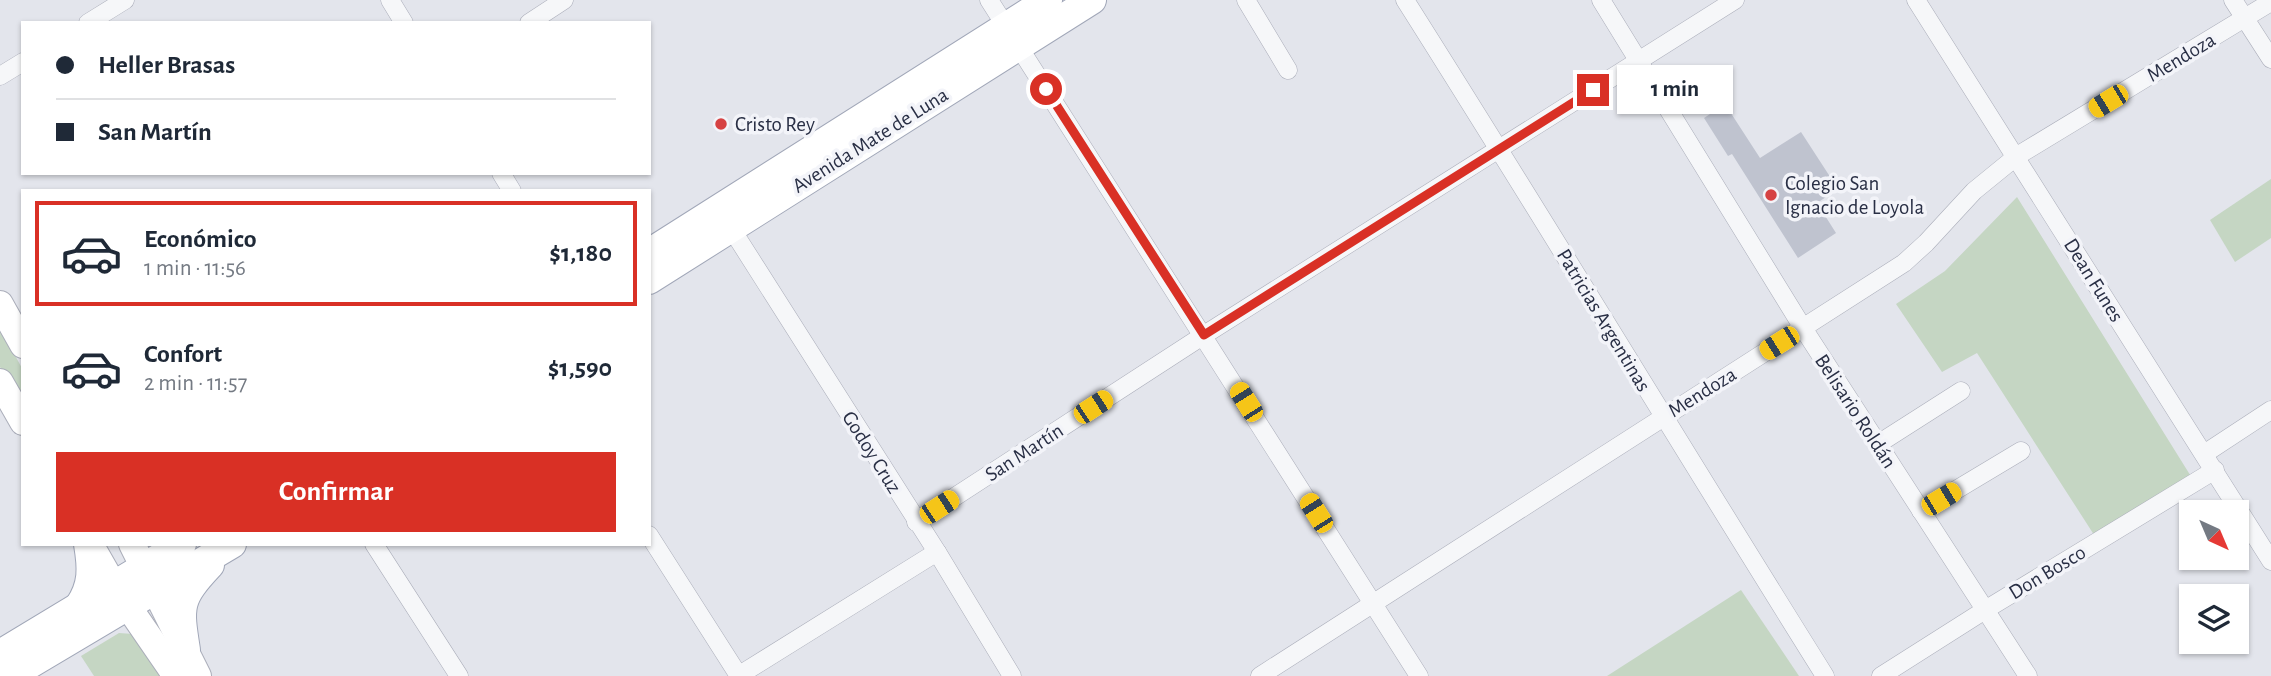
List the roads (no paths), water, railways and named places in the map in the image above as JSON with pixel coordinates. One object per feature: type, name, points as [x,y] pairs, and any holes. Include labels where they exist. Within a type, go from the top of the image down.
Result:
[{"type":"main road","name":"Avenida Mate de Luna","points":[[651,279],[731,228],[1012,36],[1048,0]]},
{"type":"main road","name":"Avenida Mate de Luna","points":[[651,252],[1012,36],[1092,0]]},
{"type":"main road","points":[[0,304],[21,341]]},
{"type":"main road","points":[[0,382],[21,419]]},
{"type":"main road","points":[[79,606],[87,594],[92,575],[89,546]]},
{"type":"main road","points":[[90,546],[121,596],[181,663],[198,676]]},
{"type":"main road","points":[[10,676],[121,596],[143,567],[179,546]]},
{"type":"main road","points":[[143,567],[228,547]]},
{"type":"main road","points":[[181,663],[181,611],[185,599],[193,584],[228,547]]},
{"type":"main road","points":[[143,567],[181,663]]},
{"type":"main road","points":[[0,654],[79,606],[121,596]]},
{"type":"street","points":[[91,21],[125,0]]},
{"type":"street","points":[[390,0],[403,21]]},
{"type":"street","points":[[532,21],[564,0]]},
{"type":"street","points":[[989,0],[1419,676]]},
{"type":"street","points":[[1246,0],[1288,70]]},
{"type":"street","name":"Patricias Argentinas","points":[[1405,0],[1825,676]]},
{"type":"street","name":"Belisario Roldán","points":[[1601,0],[1802,328],[2028,676]]},
{"type":"street","name":"San Martín","points":[[916,522],[1204,335],[1735,0]]},
{"type":"street","name":"Dean Funes","points":[[1916,0],[2271,561]]},
{"type":"street","points":[[2233,0],[2271,59]]},
{"type":"street","name":"Mendoza","points":[[1259,676],[1904,263],[1974,191],[2017,156],[2271,2]]},
{"type":"street","points":[[0,76],[21,63]]},
{"type":"street","name":"Godoy Cruz","points":[[731,228],[937,552],[1012,676]]},
{"type":"street","points":[[1878,444],[1961,391]]},
{"type":"street","points":[[2204,454],[2271,410]]},
{"type":"street","points":[[1921,511],[2021,451]]},
{"type":"street","name":"Don Bosco","points":[[1881,676],[2214,470]]},
{"type":"street","points":[[651,538],[739,676],[937,552]]},
{"type":"street","points":[[375,546],[459,676]]},
{"type":"place","name":"Cristo Rey","points":[[721,124]]},
{"type":"place","name":"Colegio San Ignacio de Loyola","points":[[1771,195]]}]
